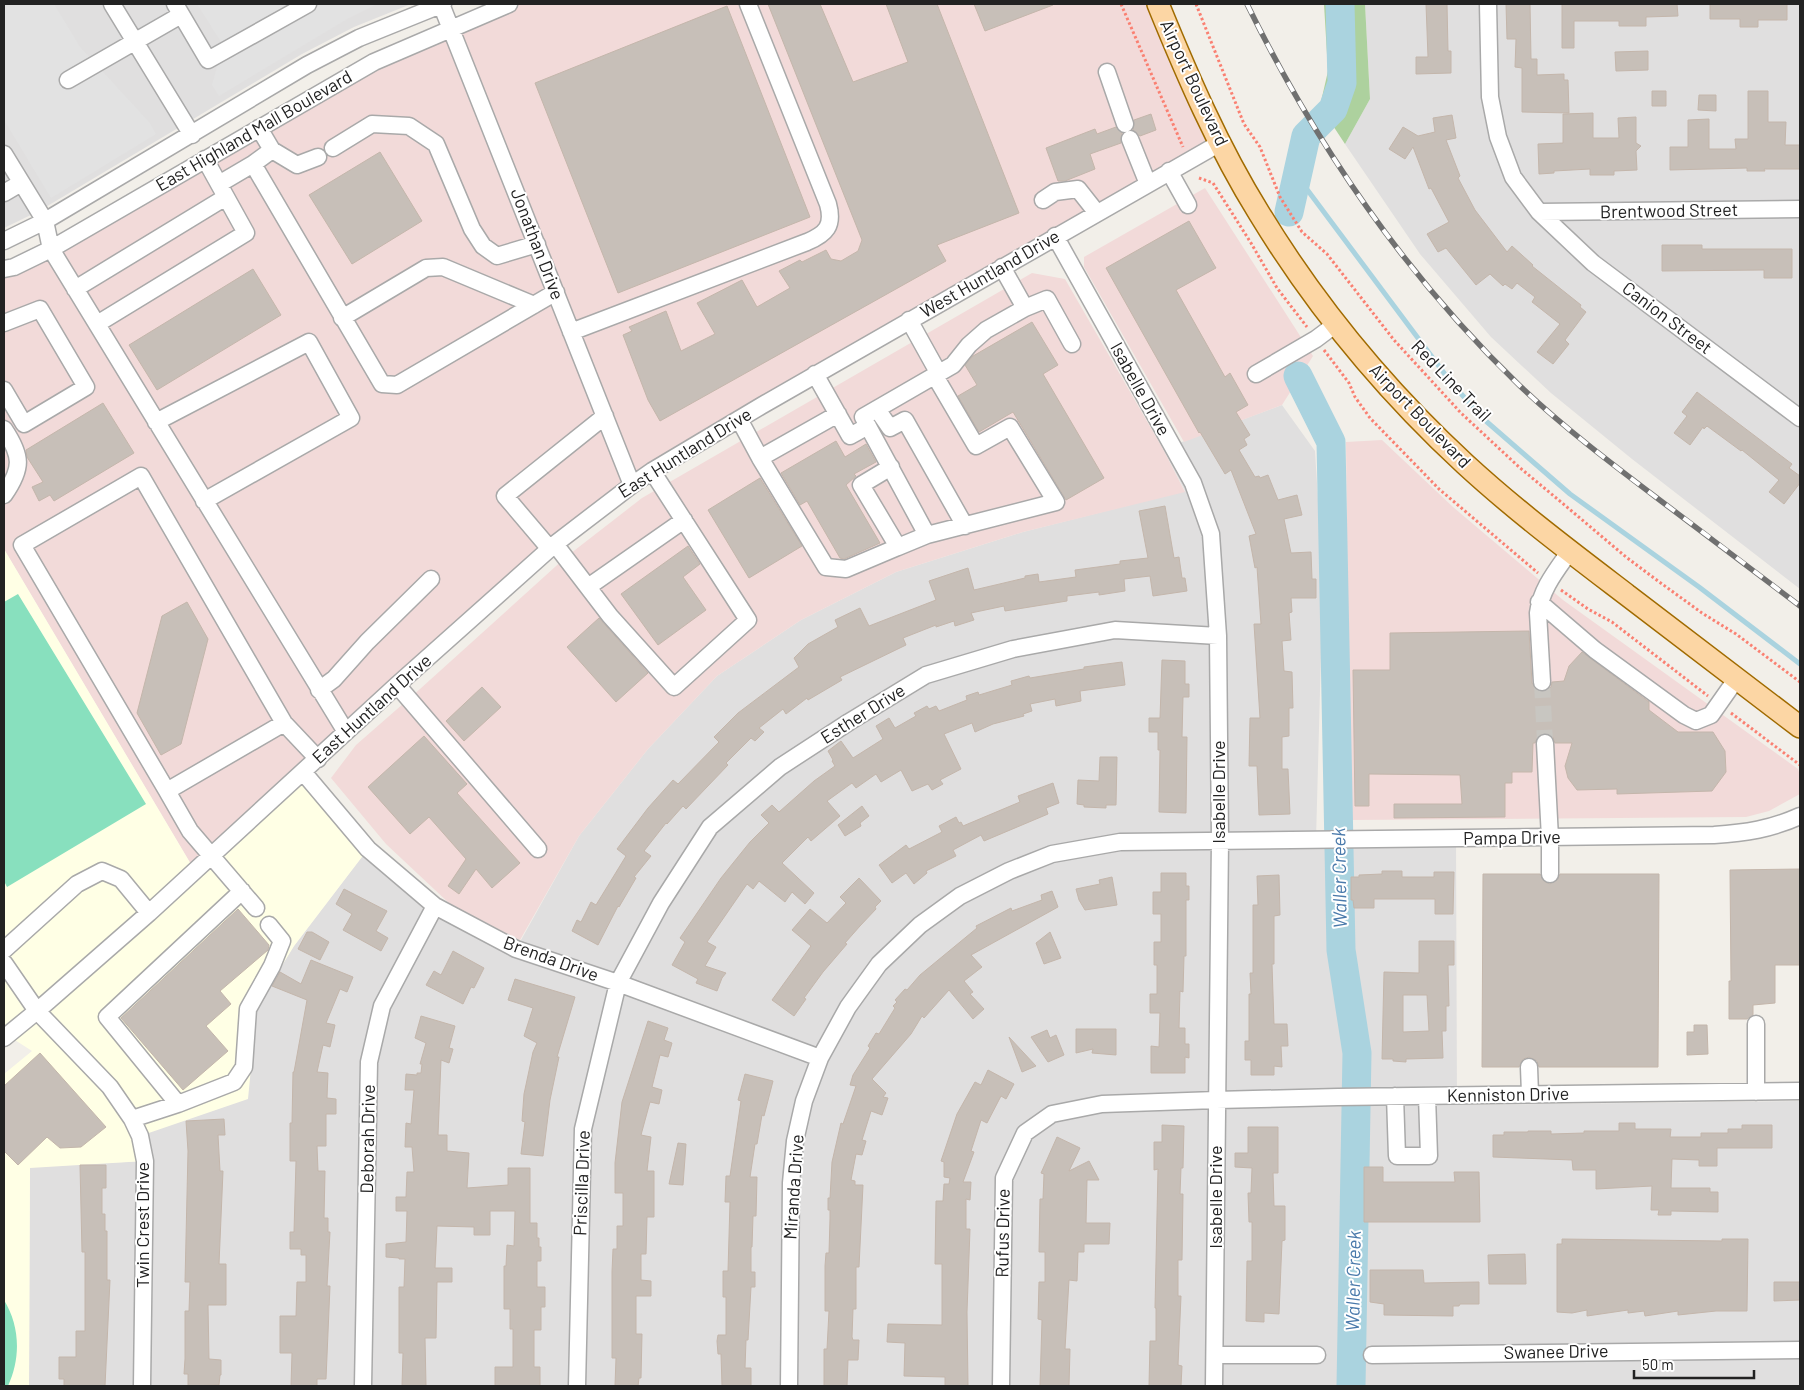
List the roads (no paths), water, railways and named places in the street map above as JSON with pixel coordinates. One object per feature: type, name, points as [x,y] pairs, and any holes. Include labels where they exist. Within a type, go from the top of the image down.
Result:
[{"type":"main road","name":"Airport Boulevard","points":[[1158,4],[1197,96],[1220,143],[1258,212],[1298,274],[1336,324],[1388,385],[1451,450],[1502,497],[1800,727]]},
{"type":"street","points":[[112,4],[192,135]]},
{"type":"street","points":[[68,80],[135,42],[178,9],[208,60],[308,4]]},
{"type":"street","name":"East Highland Mall Boulevard","points":[[4,241],[45,221],[192,135],[307,64],[352,41],[442,4]]},
{"type":"street","name":"Jonathan Drive","points":[[442,4],[632,485]]},
{"type":"street","name":"East Highland Mall Boulevard","points":[[4,269],[51,249],[374,62],[509,4]]},
{"type":"street","points":[[571,332],[819,237],[830,223],[831,216],[828,204],[748,4]]},
{"type":"street","name":"Canion Street","points":[[1488,4],[1490,97],[1498,137],[1514,177],[1539,212],[1593,263],[1800,418]]},
{"type":"street","points":[[1107,72],[1148,184]]},
{"type":"street","points":[[333,148],[372,124],[409,126],[436,144],[472,229],[483,246],[497,256],[537,244]]},
{"type":"street","points":[[259,128],[272,150],[297,165],[318,157]]},
{"type":"street","name":"West Huntland Drive","points":[[761,406],[1220,143]]},
{"type":"street","points":[[75,289],[222,191],[272,150]]},
{"type":"street","points":[[4,154],[45,221],[51,249],[346,732]]},
{"type":"street","points":[[96,324],[246,233],[205,159]]},
{"type":"street","points":[[253,164],[382,384],[397,385],[556,292]]},
{"type":"street","points":[[1169,171],[1188,205]]},
{"type":"street","points":[[4,193],[21,183]]},
{"type":"street","points":[[1042,200],[1055,192],[1078,189],[1097,213]]},
{"type":"street","name":"Brentwood Street","points":[[1539,212],[1800,209]]},
{"type":"street","name":"Isabelle Drive","points":[[1055,236],[1196,489],[1211,534],[1218,636],[1220,840],[1214,1386]]},
{"type":"street","points":[[342,318],[426,268],[444,266],[534,305]]},
{"type":"street","points":[[1002,267],[1024,308]]},
{"type":"street","points":[[927,535],[863,417],[954,365],[969,345],[986,330],[1024,308],[1047,300],[1072,344]]},
{"type":"street","points":[[4,323],[40,309],[86,387],[24,424],[4,390]]},
{"type":"street","points":[[739,419],[757,453],[826,567],[846,569],[927,535],[1056,502],[1010,427],[976,446],[909,320]]},
{"type":"street","points":[[1256,374],[1316,340],[1336,324]]},
{"type":"street","points":[[156,422],[309,342],[351,418],[204,501]]},
{"type":"street","points":[[816,374],[850,436],[868,426]]},
{"type":"street","name":"East Huntland Drive","points":[[4,1038],[149,913],[397,685],[552,547],[652,471],[761,406]]},
{"type":"street","points":[[877,409],[890,428],[905,420],[965,526]]},
{"type":"street","points":[[757,453],[838,414]]},
{"type":"street","points":[[605,416],[505,496],[588,587],[610,616],[674,687],[748,620],[652,471]]},
{"type":"street","points":[[4,430],[18,455],[18,468],[13,482],[4,494]]},
{"type":"street","points":[[891,467],[862,485],[898,547]]},
{"type":"street","points":[[256,908],[190,832],[22,545],[141,476],[284,723],[318,759]]},
{"type":"street","points":[[588,587],[684,520]]},
{"type":"street","points":[[1542,682],[1538,622],[1540,602],[1549,580],[1570,551]]},
{"type":"street","points":[[319,690],[334,679],[373,636],[431,579]]},
{"type":"street","points":[[1540,602],[1595,650],[1684,715],[1696,721],[1711,715],[1737,678]]},
{"type":"street","name":"Esther Drive","points":[[618,983],[661,903],[710,828],[780,767],[849,722],[926,676],[1013,649],[1115,630],[1218,636]]},
{"type":"street","points":[[397,685],[538,849]]},
{"type":"street","points":[[167,791],[284,723]]},
{"type":"street","points":[[1545,743],[1550,874]]},
{"type":"street","name":"Brenda Drive","points":[[303,772],[368,849],[435,906],[516,949],[618,983],[820,1058]]},
{"type":"street","name":"Pampa Drive","points":[[1220,840],[1714,835],[1743,833],[1779,825],[1800,816]]},
{"type":"street","name":"Miranda Drive","points":[[789,1386],[791,1183],[795,1141],[804,1101],[820,1058],[848,1007],[879,964],[920,925],[960,896],[1009,871],[1052,854],[1120,842],[1220,840]]},
{"type":"street","points":[[4,950],[77,884],[102,872],[121,879],[149,913]]},
{"type":"street","points":[[178,1104],[107,1017],[242,891]]},
{"type":"street","name":"Deborah Drive","points":[[363,1386],[369,1062],[382,1006],[435,906]]},
{"type":"street","points":[[132,1119],[178,1104],[234,1082],[244,1067],[248,1009],[272,966],[282,941],[270,925]]},
{"type":"street","name":"Twin Crest Drive","points":[[4,963],[37,1011],[110,1087],[132,1119],[140,1136],[145,1161],[142,1386]]},
{"type":"street","name":"Priscilla Drive","points":[[577,1386],[583,1129],[618,983]]},
{"type":"street","points":[[1756,1024],[1756,1092]]},
{"type":"street","points":[[1529,1067],[1530,1094]]},
{"type":"street","name":"Kenniston Drive","points":[[1216,1100],[1359,1096],[1800,1092]]},
{"type":"street","points":[[1395,1096],[1397,1156],[1428,1156],[1427,1096]]},
{"type":"street","name":"Rufus Drive","points":[[1001,1386],[1004,1178],[1025,1133],[1052,1114],[1102,1104],[1216,1100]]},
{"type":"street","name":"Swanee Drive","points":[[1372,1355],[1800,1350]]},
{"type":"street","points":[[1215,1355],[1317,1355]]},
{"type":"waterway","name":"Waller Creek","points":[[1289,212],[1306,136],[1333,109],[1342,83],[1340,4]]},
{"type":"waterway","points":[[1297,176],[1453,385],[1487,422],[1570,494],[1699,587],[1800,664]]},
{"type":"waterway","name":"Waller Creek","points":[[1298,376],[1331,442],[1341,950],[1357,1053],[1351,1386]]},
{"type":"tunnel","points":[[1542,682],[1545,743]]},
{"type":"railway","points":[[1247,4],[1303,108],[1333,158],[1401,253],[1477,343],[1536,401],[1570,430],[1800,606]]}]
